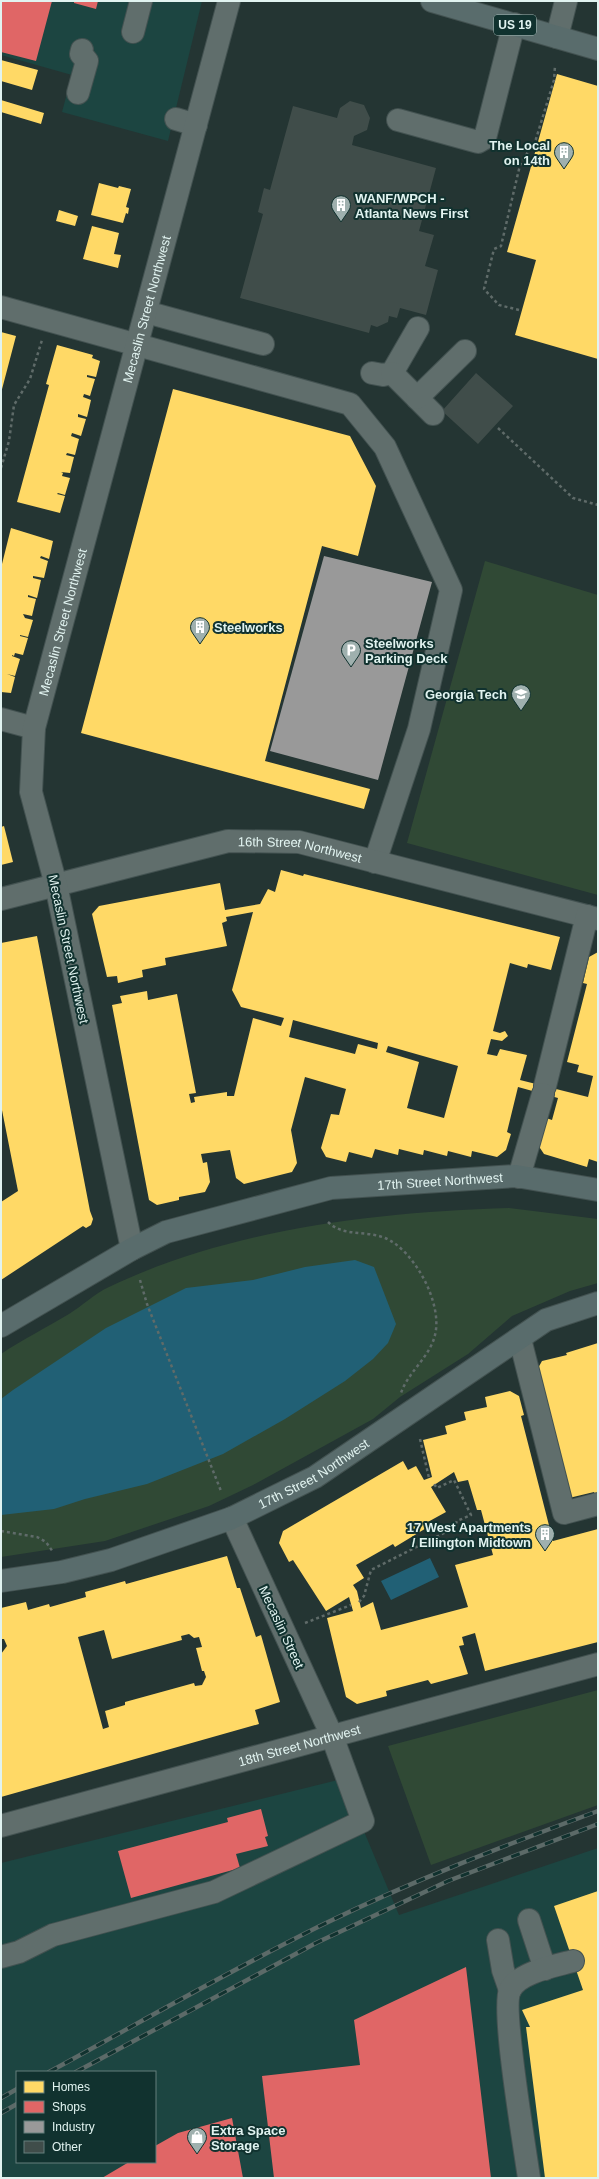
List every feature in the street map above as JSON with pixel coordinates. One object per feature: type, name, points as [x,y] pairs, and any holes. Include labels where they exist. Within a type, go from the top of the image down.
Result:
[{"type":"main road","name":"US 19","points":[[432,1],[470,6],[514,24],[598,49]]},
{"type":"main road","name":"17th Street Northwest","points":[[1,1326],[132,1249],[166,1232],[330,1188],[520,1177],[598,1190]]},
{"type":"main road","name":"17th Street Northwest","points":[[1,1581],[62,1572],[112,1560],[232,1518],[315,1477],[546,1320],[598,1303]]},
{"type":"street","points":[[133,32],[141,1]]},
{"type":"street","points":[[557,37],[566,1]]},
{"type":"street","name":"Mecaslin Street Northwest","points":[[132,1249],[56,885],[31,792],[34,728],[146,312],[186,122],[206,51],[226,2]]},
{"type":"street","points":[[398,120],[478,142],[485,138],[514,24]]},
{"type":"street","points":[[78,93],[87,60],[81,54],[82,50]]},
{"type":"street","points":[[1,307],[350,404],[385,447],[451,590],[419,729],[375,862]]},
{"type":"street","points":[[146,312],[263,344]]},
{"type":"street","points":[[418,328],[382,373],[417,398],[433,414]]},
{"type":"street","points":[[417,398],[465,352]]},
{"type":"street","points":[[1,719],[34,728]]},
{"type":"street","name":"16th Street Northwest","points":[[1,899],[228,841],[299,842],[593,918]]},
{"type":"street","points":[[520,1177],[593,918]]},
{"type":"street","points":[[520,1339],[564,1513],[598,1504]]},
{"type":"street","name":"Mecaslin Street","points":[[1,1957],[19,1952],[53,1935],[214,1892],[363,1821],[332,1736],[232,1518]]},
{"type":"street","name":"18th Street Northwest","points":[[1,1826],[598,1664]]},
{"type":"street","points":[[529,1920],[545,1969]]},
{"type":"street","points":[[498,1940],[503,1970],[510,1990],[508,2007],[510,2038],[529,2178]]},
{"type":"street","points":[[510,1990],[519,1980],[545,1969],[573,1961]]},
{"type":"path","points":[[519,310],[500,305],[484,289],[494,249],[501,246],[520,165],[536,139],[554,80],[555,66]]},
{"type":"path","points":[[1,468],[9,441],[14,405],[30,379],[49,320]]},
{"type":"path","points":[[498,428],[573,498],[598,505]]},
{"type":"path","points":[[328,1222],[336,1230],[370,1234],[395,1243],[415,1263],[430,1294],[436,1322],[435,1335],[423,1360],[402,1390],[400,1397]]},
{"type":"path","points":[[140,1280],[146,1304],[221,1491]]},
{"type":"path","points":[[420,1439],[429,1478]]},
{"type":"path","points":[[359,1602],[364,1596],[368,1575],[376,1566],[454,1528],[457,1521],[471,1515],[454,1480],[437,1488],[434,1484]]},
{"type":"path","points":[[1,1530],[37,1537],[46,1542],[52,1551]]},
{"type":"path","points":[[305,1623],[351,1605]]},
{"type":"shaded area","points":[[1,1],[202,1],[168,141],[62,112],[72,75],[1,55]]},
{"type":"shaded area","points":[[355,1260],[374,1267],[396,1324],[388,1343],[373,1359],[345,1381],[285,1419],[223,1454],[147,1484],[85,1499],[54,1509],[1,1515],[1,1399],[13,1390],[106,1328],[186,1288],[253,1280],[305,1267]]},
{"type":"shaded area","points":[[430,1558],[439,1577],[391,1600],[381,1581]]},
{"type":"shaded area","points":[[342,1779],[399,1915],[598,1848],[598,2178],[1,2178],[1,1863]]},
{"type":"green space","name":"Georgia Tech","points":[[485,561],[598,595],[598,895],[407,843]]},
{"type":"green space","points":[[509,1208],[598,1219],[598,1283],[570,1291],[512,1316],[468,1354],[400,1397],[373,1419],[253,1485],[209,1506],[105,1541],[1,1557],[1,1354],[69,1314],[109,1287],[156,1267],[204,1251],[304,1227],[356,1219],[458,1210]]},
{"type":"green space","points":[[598,1690],[598,1805],[431,1865],[388,1746]]},
{"type":"building: Homes","points":[[1,60],[38,70],[32,90],[1,81]]},
{"type":"building: Homes","name":"The Local on 14th","points":[[557,74],[598,86],[598,359],[515,335],[536,260],[507,252]]},
{"type":"building: Homes","points":[[1,100],[44,113],[41,124],[1,112]]},
{"type":"building: Homes","points":[[99,183],[118,188],[119,186],[131,189],[126,207],[129,208],[128,214],[126,213],[123,223],[91,215]]},
{"type":"building: Homes","points":[[59,210],[78,216],[75,226],[56,221]]},
{"type":"building: Homes","points":[[92,226],[119,233],[114,254],[121,255],[118,268],[83,259]]},
{"type":"building: Homes","points":[[1,332],[16,336],[1,393]]},
{"type":"building: Homes","points":[[57,345],[93,355],[92,358],[100,361],[96,377],[87,375],[87,377],[95,379],[90,396],[84,394],[83,397],[91,400],[87,417],[78,414],[78,417],[86,419],[81,436],[72,433],[71,436],[79,439],[75,455],[67,453],[66,455],[74,457],[70,473],[61,472],[63,473],[62,476],[70,478],[65,495],[57,494],[65,496],[60,513],[17,502],[49,385],[46,384]]},
{"type":"building: Homes","name":"Steelworks","points":[[173,389],[350,436],[376,486],[358,556],[322,546],[265,761],[370,789],[364,809],[81,733]]},
{"type":"building: Homes","points":[[11,528],[53,541],[49,559],[41,556],[40,558],[48,561],[44,578],[33,576],[33,578],[41,580],[37,598],[28,595],[28,597],[36,599],[32,616],[23,614],[25,618],[33,620],[28,637],[20,635],[28,638],[23,655],[15,653],[14,656],[12,655],[12,656],[20,659],[15,676],[7,674],[15,677],[11,693],[1,692],[1,568]]},
{"type":"building: Homes","points":[[4,826],[13,862],[1,865],[1,827]]},
{"type":"building: Homes","points":[[281,870],[303,876],[304,874],[560,937],[551,970],[528,964],[527,968],[510,963],[493,1031],[500,1033],[505,1031],[508,1036],[502,1041],[491,1039],[487,1054],[497,1056],[500,1049],[527,1055],[520,1080],[588,1097],[593,1076],[577,1072],[579,1065],[567,1062],[587,984],[583,983],[589,957],[598,952],[598,1162],[589,1159],[587,1167],[544,1154],[538,1145],[546,1118],[552,1120],[558,1098],[518,1087],[507,1132],[511,1134],[506,1150],[497,1157],[472,1151],[471,1157],[448,1151],[447,1156],[424,1150],[423,1155],[399,1149],[398,1155],[375,1149],[372,1158],[349,1152],[346,1162],[326,1157],[321,1148],[331,1114],[339,1115],[346,1089],[305,1077],[291,1130],[297,1163],[292,1172],[244,1184],[236,1178],[230,1150],[201,1154],[203,1163],[207,1162],[210,1182],[205,1192],[179,1197],[179,1200],[157,1205],[149,1200],[112,1005],[122,1003],[120,996],[147,991],[148,1000],[177,994],[196,1093],[189,1094],[191,1103],[195,1102],[194,1097],[227,1092],[227,1096],[234,1096],[253,1018],[281,1026],[284,1018],[241,1007],[232,990],[253,912],[226,917],[227,921],[222,923],[227,946],[165,958],[166,965],[142,970],[143,977],[118,983],[117,976],[107,977],[92,914],[99,906],[220,883],[225,910],[260,904],[268,889],[275,892]],"holes":[[[293,1020],[378,1043],[377,1049],[358,1044],[355,1054],[289,1037]],[[388,1046],[458,1066],[444,1118],[407,1108],[419,1062],[386,1052]]]},
{"type":"building: Homes","points":[[37,936],[90,1211],[93,1219],[91,1225],[86,1228],[83,1226],[1,1280],[1,1202],[18,1191],[1,1105],[1,943]]},
{"type":"building: Homes","points":[[598,1343],[598,1505],[594,1492],[569,1498],[537,1370],[542,1361],[567,1355],[566,1353]]},
{"type":"building: Homes","name":"17 West Apartments / Ellington Midtown","points":[[510,1391],[519,1396],[524,1415],[521,1416],[553,1541],[598,1529],[598,1642],[485,1671],[475,1633],[462,1637],[464,1645],[459,1646],[468,1674],[431,1684],[428,1680],[386,1691],[387,1696],[357,1704],[346,1697],[327,1618],[353,1611],[349,1597],[326,1611],[293,1560],[289,1562],[279,1543],[283,1531],[403,1461],[408,1470],[416,1466],[424,1480],[432,1477],[423,1440],[447,1434],[445,1426],[466,1420],[464,1412],[487,1407],[485,1397]],"holes":[[[454,1472],[458,1482],[468,1480],[477,1510],[481,1510],[493,1555],[455,1565],[468,1607],[381,1630],[373,1602],[361,1608],[357,1591],[353,1585],[364,1578],[356,1565],[393,1544],[395,1547],[428,1527],[426,1523],[446,1512],[431,1487]]]},
{"type":"building: Homes","points":[[227,1556],[237,1588],[240,1588],[256,1637],[261,1635],[280,1702],[255,1710],[259,1724],[1,1797],[1,1654],[7,1646],[4,1639],[1,1639],[1,1608],[26,1602],[28,1610],[49,1604],[50,1607],[86,1597],[85,1592],[125,1581],[126,1584]],"holes":[[[104,1630],[112,1659],[182,1640],[181,1636],[189,1634],[194,1638],[199,1637],[202,1647],[196,1648],[202,1671],[204,1671],[206,1677],[202,1685],[195,1686],[194,1683],[125,1702],[125,1705],[105,1711],[109,1727],[103,1729],[78,1637]]]},
{"type":"building: Homes","points":[[598,1891],[598,2178],[545,2178],[526,2027],[530,2027],[522,2010],[583,1990],[554,1906]]},
{"type":"building: Shops","points":[[1,1],[52,1],[36,61],[1,52]]},
{"type":"building: Shops","points":[[74,1],[98,1],[96,9],[74,3]]},
{"type":"building: Shops","points":[[261,1809],[268,1836],[265,1837],[268,1846],[236,1854],[240,1868],[131,1898],[118,1851],[228,1822],[227,1818]]},
{"type":"building: Shops","points":[[466,1967],[491,2178],[274,2178],[262,2076],[360,2065],[354,2020]]},
{"type":"building: Shops","name":"Extra Space Storage","points":[[232,2118],[243,2178],[102,2178],[127,2163],[156,2163],[156,2145],[178,2133]]},
{"type":"building: Industry","name":"Steelworks Parking Deck","points":[[324,556],[432,582],[378,780],[270,751]]},
{"type":"building: Other","name":"WANF/WPCH - Atlanta News First","points":[[350,101],[364,105],[370,118],[367,130],[354,136],[352,145],[436,168],[419,231],[434,235],[425,266],[438,270],[426,315],[400,308],[397,318],[389,316],[388,322],[377,327],[371,325],[369,333],[240,298],[263,214],[258,212],[264,188],[270,190],[293,106],[337,118],[340,108]]},
{"type":"building: Other","points":[[476,373],[513,406],[478,444],[442,411]]},
{"type":"railway","points":[[51,2071],[221,1977],[359,1907],[495,1850],[598,1811]]},
{"type":"railway","points":[[78,2071],[316,1943],[448,1881],[598,1824]]},
{"type":"railway","points":[[1,2098],[16,2090]]},
{"type":"railway","points":[[1,2113],[16,2105]]},
{"type":"place","name":"The Local on 14th","points":[[564,169]]},
{"type":"place","name":"WANF/WPCH - Atlanta News First","points":[[341,222]]},
{"type":"place","name":"Steelworks","points":[[200,644]]},
{"type":"place","name":"Steelworks Parking Deck","points":[[351,667]]},
{"type":"place","name":"Georgia Tech","points":[[521,711]]},
{"type":"place","name":"17 West Apartments / Ellington Midtown","points":[[545,1551]]},
{"type":"place","name":"Extra Space Storage","points":[[197,2154]]}]
